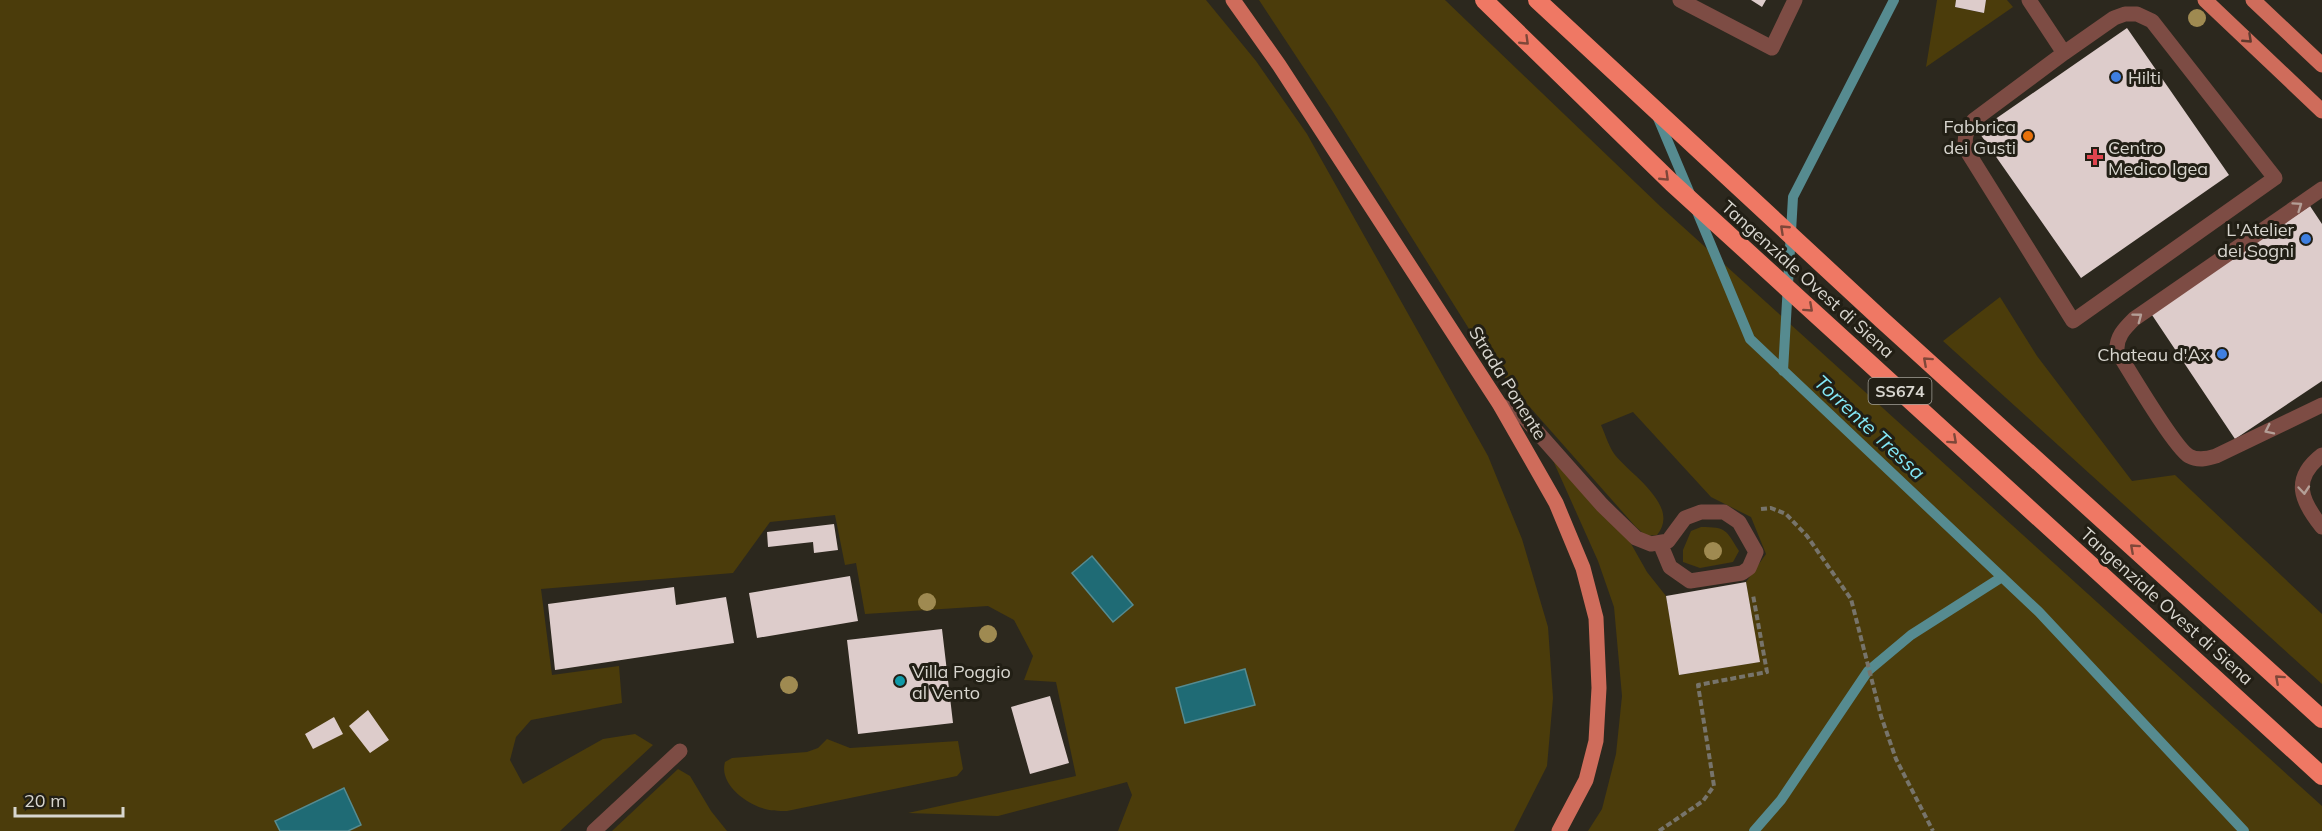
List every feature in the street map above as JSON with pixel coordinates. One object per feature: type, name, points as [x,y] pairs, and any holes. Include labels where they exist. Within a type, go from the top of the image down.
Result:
[{"type":"highway","name":"Tangenziale Ovest di Siena","points":[[1484,0],[1672,183],[2322,776]]},
{"type":"highway","name":"Tangenziale Ovest di Siena","points":[[1537,0],[1872,311],[2322,719]]},
{"type":"main road","name":"Strada Ponente","points":[[1233,0],[1292,84],[1500,405],[1556,503],[1583,568],[1596,618],[1599,688],[1596,741],[1586,780],[1558,831]]},
{"type":"main road","points":[[2205,0],[2322,111]]},
{"type":"main road","points":[[2253,0],[2322,65]]},
{"type":"lane","points":[[1680,0],[1772,48],[1796,0]]},
{"type":"lane","points":[[2029,0],[2064,53]]},
{"type":"lane","points":[[2126,14],[2137,14],[2152,21],[2275,178],[2073,321],[1967,151],[1965,143],[1966,131],[1974,120],[2064,53],[2114,18],[2126,14]]},
{"type":"lane","points":[[2321,191],[2134,320],[2123,329],[2117,342],[2117,351],[2179,447],[2195,458],[2209,459],[2322,405]]},
{"type":"lane","points":[[1500,405],[1525,418],[1602,505],[1636,538],[1651,544],[1668,541],[1685,518],[1701,512],[1724,512],[1739,522],[1756,552],[1749,568],[1742,573],[1690,581],[1670,567],[1660,543]]},
{"type":"lane","points":[[2322,455],[2308,467],[2302,488],[2309,511],[2322,527]]},
{"type":"lane","points":[[594,831],[680,751]]},
{"type":"path","points":[[1724,512],[1772,508],[1786,514],[1807,536],[1851,599],[1868,671],[1896,759],[1933,831]]},
{"type":"path","points":[[1659,831],[1703,801],[1714,786],[1698,686],[1767,672],[1749,568]]},
{"type":"shaded area","points":[[0,0],[1206,0],[1256,61],[1307,134],[1488,456],[1522,539],[1548,627],[1553,698],[1547,766],[1514,831],[1118,831],[1132,795],[1127,782],[998,816],[908,813],[1076,776],[1056,682],[1024,680],[1033,656],[1014,620],[988,606],[865,614],[856,563],[845,565],[835,515],[770,522],[733,573],[541,589],[552,675],[619,666],[622,703],[531,720],[516,737],[510,760],[523,784],[603,739],[635,734],[653,745],[560,831],[0,831]]},
{"type":"shaded area","points":[[1259,0],[1445,0],[1661,207],[2322,806],[2322,831],[1588,831],[1602,809],[1616,754],[1622,696],[1614,607],[1598,561],[1547,447],[1630,542],[1647,572],[1666,596],[1680,675],[1759,662],[1746,582],[1766,554],[1751,517],[1711,497],[1633,412],[1601,425],[1615,455],[1642,481],[1658,502],[1663,513],[1663,524],[1657,535],[1646,536],[1635,526],[1513,388],[1476,340],[1333,112]]},
{"type":"shaded area","points":[[1937,0],[1956,0],[1955,7],[1983,13],[1986,0],[2007,0],[2013,7],[1926,67]]},
{"type":"shaded area","points":[[2000,297],[2037,356],[2132,481],[2175,475],[2322,614],[2322,684],[1943,341]]},
{"type":"shaded area","points":[[1701,527],[1721,529],[1728,534],[1739,551],[1733,562],[1700,568],[1683,562],[1683,550],[1691,531]]},
{"type":"shaded area","points":[[827,739],[850,748],[958,741],[963,769],[957,776],[787,811],[774,811],[755,805],[734,791],[726,777],[725,762],[732,758],[807,752],[818,748]]},
{"type":"shaded area","points":[[678,769],[690,776],[711,811],[727,831],[612,831]]},
{"type":"water","points":[[1092,556],[1133,605],[1113,622],[1072,573]]},
{"type":"water","points":[[1245,669],[1255,705],[1185,723],[1176,688]]},
{"type":"water","points":[[344,788],[361,825],[348,831],[280,831],[275,821]]},
{"type":"building","points":[[1751,0],[1766,0],[1762,7]]},
{"type":"building","points":[[1956,0],[1986,0],[1984,13],[1955,7]]},
{"type":"building","points":[[2127,28],[2229,175],[2081,278],[1978,131]]},
{"type":"building","points":[[2310,206],[2322,224],[2322,381],[2235,439],[2150,312]]},
{"type":"building","points":[[834,524],[838,550],[814,553],[813,542],[768,547],[767,532]]},
{"type":"building","points":[[850,576],[858,621],[757,638],[749,593]]},
{"type":"building","points":[[1746,582],[1760,662],[1679,675],[1666,596]]},
{"type":"building","points":[[674,587],[676,605],[726,597],[734,643],[555,670],[548,604]]},
{"type":"building","name":"Villa Poggio al Vento","points":[[942,629],[953,723],[858,734],[847,640]]},
{"type":"building","points":[[1050,696],[1069,763],[1030,774],[1011,707]]},
{"type":"building","points":[[368,710],[389,740],[370,753],[349,726]]},
{"type":"building","points":[[334,717],[343,734],[313,749],[305,734]]},
{"type":"waterway","points":[[1783,371],[1793,197],[1894,0]]},
{"type":"waterway","name":"Torrente Tressa","points":[[1658,118],[1690,194]]},
{"type":"waterway","name":"Torrente Tressa","points":[[1696,209],[1750,339],[2039,612],[2244,831]]},
{"type":"waterway","points":[[1754,831],[1781,800],[1868,671],[1911,635],[2002,577]]},
{"type":"place","name":"Hilti","points":[[2116,77]]},
{"type":"place","name":"Fabbrica dei Gusti","points":[[2028,136]]},
{"type":"place","name":"Centro Medico Igea","points":[[2095,157]]},
{"type":"place","name":"L'Atelier dei Sogni","points":[[2306,239]]},
{"type":"place","name":"Chateau d'Ax","points":[[2222,354]]},
{"type":"place","name":"Villa Poggio al Vento","points":[[900,681]]}]
